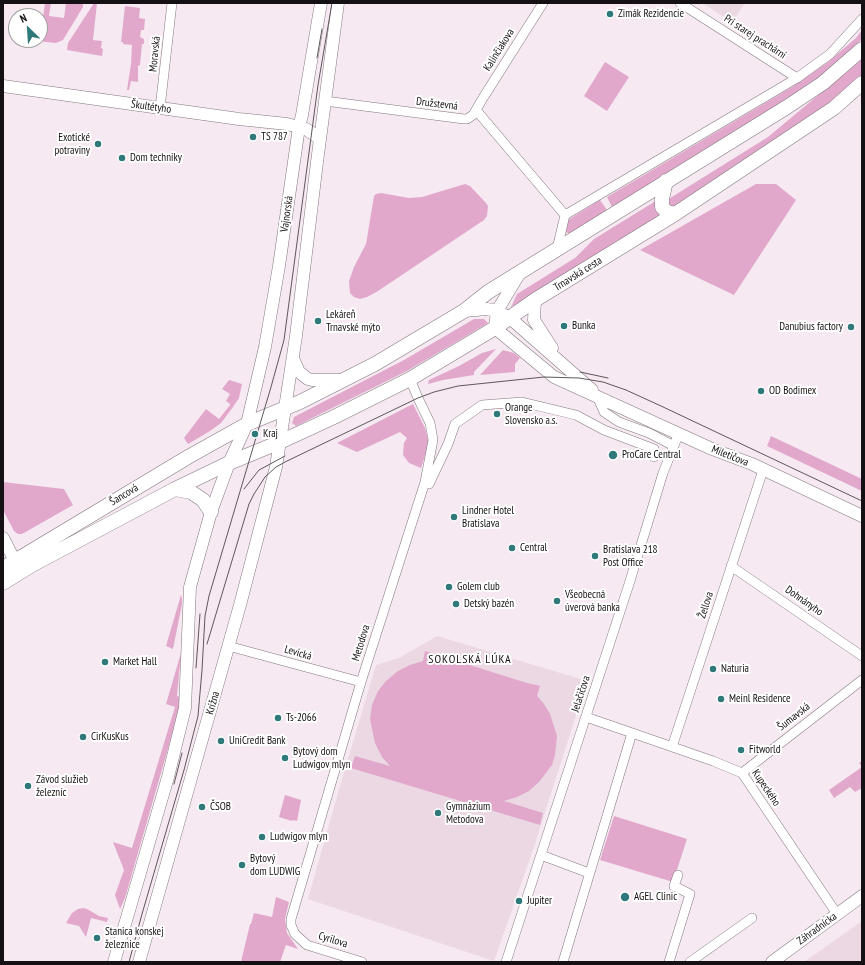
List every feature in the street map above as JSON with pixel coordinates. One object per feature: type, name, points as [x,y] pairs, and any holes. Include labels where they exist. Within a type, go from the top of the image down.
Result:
[{"type":"main road","points":[[286,408],[375,364],[464,311],[488,292],[521,271],[811,91],[823,83],[862,49]]},
{"type":"main road","name":"Trnavská cesta","points":[[229,463],[280,442],[334,417],[410,379],[495,328],[535,300],[675,214],[834,108],[862,83]]},
{"type":"main road","points":[[666,181],[662,206],[667,212],[675,214]]},
{"type":"main road","name":"Šancová","points":[[9,564],[188,457],[247,424],[286,408]]},
{"type":"main road","name":"Šancová","points":[[3,583],[32,565],[176,489],[229,463]]},
{"type":"main road","points":[[176,489],[191,492],[202,500],[210,512]]},
{"type":"street","name":"Moravská","points":[[160,108],[171,3]]},
{"type":"street","name":"Vajnorská","points":[[229,463],[247,424],[272,313],[299,127],[321,3]]},
{"type":"street","name":"Vajnorská","points":[[280,442],[293,357],[338,3]]},
{"type":"street","name":"Kalinčiakova","points":[[476,110],[543,3]]},
{"type":"street","name":"Pri starej prachárni","points":[[680,3],[797,78]]},
{"type":"street","points":[[557,249],[564,215],[797,78],[830,54],[862,18]]},
{"type":"street","name":"Škultétyho","points":[[3,86],[299,127],[312,132],[320,139]]},
{"type":"street","name":"Družstevná","points":[[325,101],[464,119],[473,115],[476,110]]},
{"type":"street","points":[[476,110],[564,215]]},
{"type":"street","points":[[495,328],[497,311],[521,271]]},
{"type":"street","points":[[535,300],[534,320],[561,363]]},
{"type":"street","points":[[464,311],[487,309],[497,311]]},
{"type":"street","name":"Miletičova","points":[[497,311],[510,318],[589,386],[597,396]]},
{"type":"street","name":"Miletičova","points":[[495,328],[554,377],[712,449],[763,470],[862,516]]},
{"type":"street","points":[[293,357],[299,372],[308,379],[345,379]]},
{"type":"street","name":"Metodova","points":[[291,916],[361,682],[424,482],[433,440],[430,422],[410,379]]},
{"type":"street","points":[[597,396],[604,412],[619,422],[649,433],[674,446]]},
{"type":"street","points":[[429,484],[448,444],[455,424],[482,405],[522,402],[576,415],[604,430],[654,449],[654,457]]},
{"type":"street","name":"Jelačičova","points":[[506,962],[639,555],[663,473],[679,433]]},
{"type":"street","name":"Krížna","points":[[140,962],[240,605],[276,467],[280,442]]},
{"type":"street","points":[[114,962],[168,777],[185,708],[190,587],[210,512],[229,463]]},
{"type":"street","name":"Žellova","points":[[672,747],[763,470]]},
{"type":"street","points":[[3,538],[9,564]]},
{"type":"street","name":"Dohnányho","points":[[731,566],[862,656]]},
{"type":"street","name":"Levická","points":[[228,646],[361,682]]},
{"type":"street","name":"Šumavská","points":[[742,773],[862,680]]},
{"type":"street","name":"Kupeckého","points":[[586,717],[713,761],[742,773],[836,914]]},
{"type":"street","points":[[563,962],[632,733]]},
{"type":"street","points":[[541,855],[589,873]]},
{"type":"street","points":[[669,962],[690,894],[674,886],[678,875]]},
{"type":"street","name":"Záhradnícka","points":[[772,962],[862,896]]},
{"type":"street","name":"Cyrilova","points":[[291,916],[293,929],[306,945],[362,962]]},
{"type":"street","points":[[690,962],[752,918]]},
{"type":"shaded area","points":[[45,3],[51,3],[49,16],[64,18],[66,3],[83,3],[83,7],[63,40],[56,43],[48,42],[48,8],[44,8]]},
{"type":"shaded area","points":[[94,3],[97,3],[93,40],[102,41],[102,56],[67,50],[68,43]]},
{"type":"shaded area","points":[[702,3],[745,3],[732,22]]},
{"type":"shaded area","points":[[125,6],[140,8],[139,18],[145,19],[144,30],[141,30],[140,37],[144,39],[144,44],[142,44],[140,65],[138,66],[138,82],[131,81],[129,90],[127,90],[132,45],[123,44],[123,42],[121,42]]},
{"type":"shaded area","points":[[862,30],[862,39],[840,61],[813,82],[778,106],[612,207],[607,197],[792,87],[828,62],[856,38]]},
{"type":"shaded area","points":[[862,56],[862,78],[826,108],[672,209],[669,209],[667,200],[768,137]]},
{"type":"shaded area","points":[[605,62],[629,77],[607,111],[584,96]]},
{"type":"shaded area","points":[[465,184],[470,186],[488,206],[487,216],[484,220],[367,297],[360,299],[354,297],[350,293],[349,281],[354,267],[366,244],[374,196],[376,194],[381,193],[409,198],[422,197]]},
{"type":"shaded area","points":[[756,184],[776,184],[796,200],[734,295],[640,250]]},
{"type":"shaded area","points":[[659,199],[661,216],[612,248],[511,307],[517,294],[575,258],[594,239]]},
{"type":"shaded area","points":[[600,200],[607,210],[569,234],[566,232],[568,220]]},
{"type":"shaded area","points":[[474,319],[484,319],[488,323],[407,371],[296,426],[292,423],[294,417],[404,360]]},
{"type":"shaded area","points":[[496,349],[474,372],[474,375],[428,384],[429,380],[482,353]]},
{"type":"shaded area","points":[[503,350],[514,353],[520,358],[515,364],[515,372],[480,375]]},
{"type":"shaded area","points":[[229,380],[242,384],[239,398],[221,423],[188,444],[184,438],[206,409],[219,419],[230,405],[226,401],[230,394],[222,389]]},
{"type":"shaded area","points":[[413,404],[425,428],[429,443],[421,468],[409,463],[403,455],[404,443],[407,438],[400,432],[357,452],[337,443]]},
{"type":"shaded area","points":[[771,436],[862,479],[862,491],[767,446]]},
{"type":"shaded area","points":[[3,482],[64,489],[73,505],[22,534],[18,534],[14,531],[3,510]]},
{"type":"shaded area","points":[[181,595],[182,604],[173,649],[166,646]]},
{"type":"shaded area","name":"Gymnázium Metodova","points":[[437,636],[587,681],[534,847],[494,961],[308,899],[376,665],[399,658]]},
{"type":"shaded area","points":[[425,651],[540,686],[537,696],[550,714],[557,736],[555,755],[552,765],[539,782],[529,791],[504,801],[543,813],[540,825],[351,768],[355,756],[390,766],[382,757],[375,743],[370,719],[372,705],[378,691],[386,681],[398,671],[423,661]]},
{"type":"shaded area","points":[[181,653],[177,696],[180,697],[180,707],[125,898],[120,909],[115,895],[124,870],[113,842],[132,848],[175,707],[166,704]]},
{"type":"shaded area","points":[[862,767],[862,788],[855,792],[850,787],[834,798],[829,790]]},
{"type":"shaded area","points":[[285,795],[301,800],[297,821],[279,817]]},
{"type":"shaded area","points":[[614,816],[687,839],[673,882],[600,860]]},
{"type":"shaded area","points":[[276,897],[289,902],[285,919],[287,933],[298,949],[286,945],[280,962],[241,962],[254,913],[272,917]]},
{"type":"shaded area","points":[[83,908],[99,916],[108,918],[107,922],[91,918],[86,937],[79,926],[66,923],[72,913]]},
{"type":"shaded area","points":[[862,921],[862,962],[804,962]]},
{"type":"tram line","points":[[129,962],[198,716],[205,616],[209,596],[284,340],[318,85],[332,3]]},
{"type":"tram line","points":[[317,58],[322,29]]},
{"type":"tram line","points":[[580,372],[608,378]]},
{"type":"tram line","points":[[207,644],[249,504],[265,477],[276,467],[287,461],[418,398],[458,386],[544,377],[579,378],[603,382],[626,390],[661,406],[862,501]]},
{"type":"tram line","points":[[244,489],[259,470],[285,456]]},
{"type":"tram line","points":[[196,668],[200,614]]},
{"type":"tram line","points":[[174,784],[182,753]]},
{"type":"place","name":"Zimák Rezidencie","points":[[610,14]]},
{"type":"place","name":"TS 787","points":[[253,137]]},
{"type":"place","name":"Exotické potraviny","points":[[98,144]]},
{"type":"place","name":"Dom techniky","points":[[122,158]]},
{"type":"place","name":"Lekáreň Trnavské mýto","points":[[318,321]]},
{"type":"place","name":"Bunka","points":[[564,326]]},
{"type":"place","name":"Danubius factory","points":[[851,327]]},
{"type":"place","name":"OD Bodimex","points":[[761,391]]},
{"type":"place","name":"Orange Slovensko a.s.","points":[[497,414]]},
{"type":"place","name":"Kraj","points":[[255,434]]},
{"type":"place","name":"ProCare Central","points":[[613,455]]},
{"type":"place","name":"Lindner Hotel Bratislava","points":[[454,517]]},
{"type":"place","name":"Central","points":[[512,548]]},
{"type":"place","name":"Bratislava 218 Post Office","points":[[595,556]]},
{"type":"place","name":"Golem club","points":[[449,587]]},
{"type":"place","name":"Všeobecná úverová banka","points":[[557,601]]},
{"type":"place","name":"Detský bazén","points":[[456,604]]},
{"type":"place","name":"Market Hall","points":[[105,662]]},
{"type":"place","name":"Naturia","points":[[713,669]]},
{"type":"place","name":"Meinl Residence","points":[[721,699]]},
{"type":"place","name":"Ts-2066","points":[[278,718]]},
{"type":"place","name":"CirKusKus","points":[[83,737]]},
{"type":"place","name":"UniCredit Bank","points":[[221,741]]},
{"type":"place","name":"Fitworld","points":[[741,750]]},
{"type":"place","name":"Bytový dom Ludwigov mlyn","points":[[285,758]]},
{"type":"place","name":"Závod služieb železníc","points":[[28,786]]},
{"type":"place","name":"ČSOB","points":[[202,807]]},
{"type":"place","name":"Gymnázium Metodova","points":[[438,813]]},
{"type":"place","name":"Ludwigov mlyn","points":[[262,837]]},
{"type":"place","name":"Bytový dom LUDWIG","points":[[242,865]]},
{"type":"place","name":"AGEL Clinic","points":[[625,897]]},
{"type":"place","name":"Jupiter","points":[[519,901]]},
{"type":"place","name":"Stanica konskej železnice","points":[[97,938]]},
{"type":"district","name":"SOKOLSKÁ LÚKA","points":[[470,660]]}]
